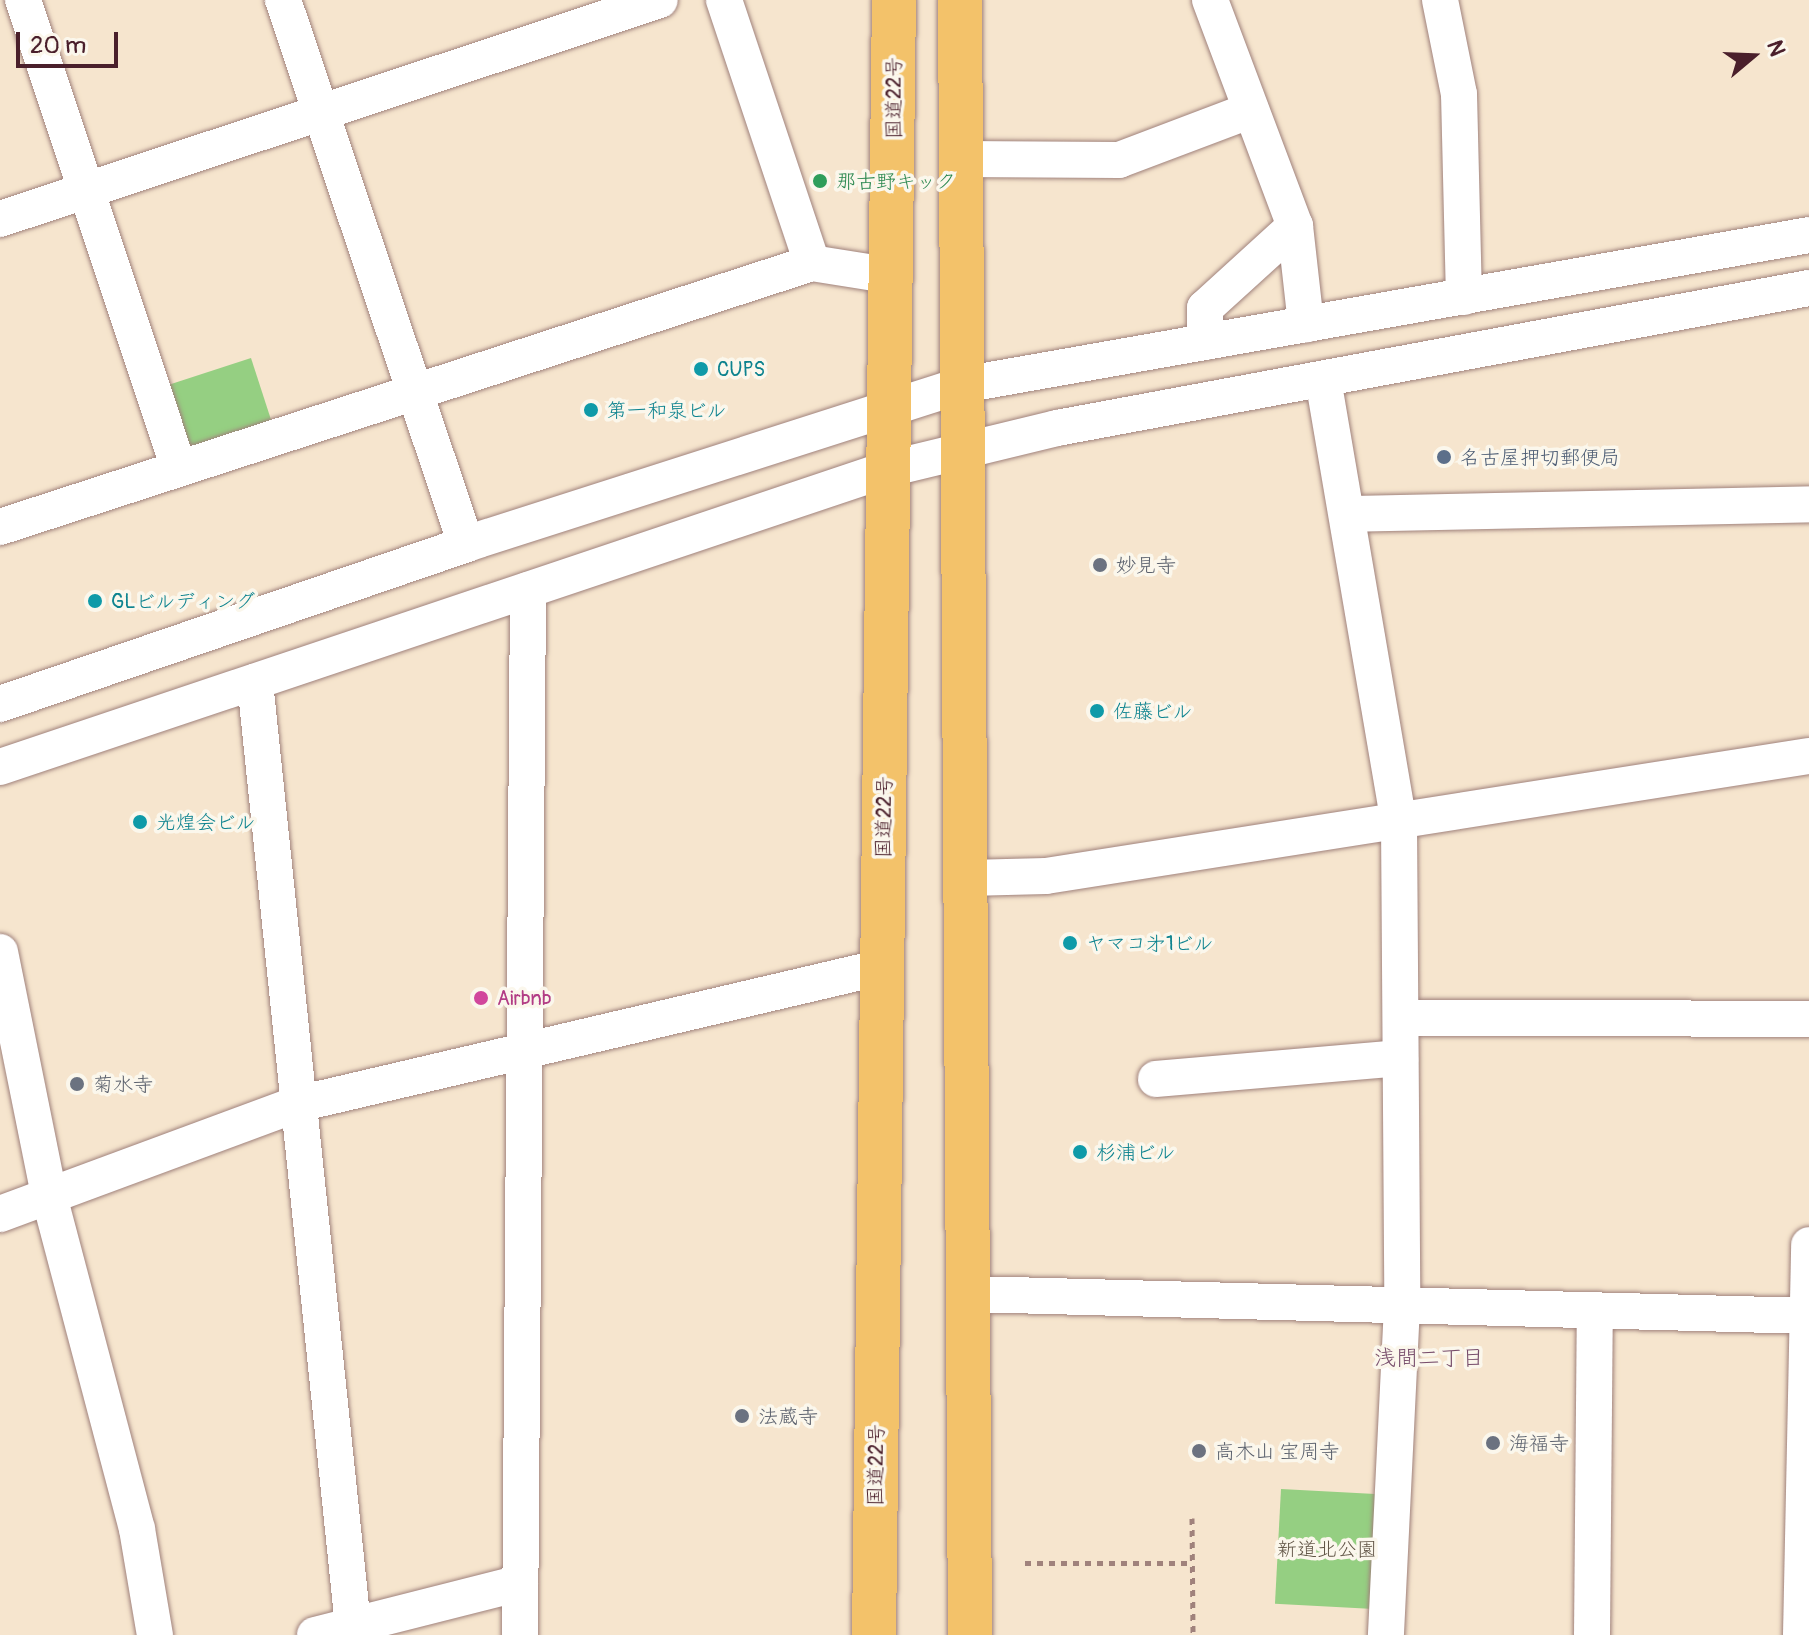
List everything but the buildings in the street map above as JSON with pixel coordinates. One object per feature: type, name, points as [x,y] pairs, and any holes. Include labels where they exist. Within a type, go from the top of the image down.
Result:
[{"type":"highway","name":"国道22号","points":[[874,1635],[894,0]]},
{"type":"highway","points":[[960,0],[971,1294],[970,1635]]},
{"type":"street","points":[[283,0],[466,544]]},
{"type":"street","points":[[0,219],[660,0]]},
{"type":"street","points":[[724,0],[812,263]]},
{"type":"street","points":[[1210,0],[1295,226],[1306,324]]},
{"type":"street","points":[[1440,0],[1459,94],[1464,297]]},
{"type":"street","points":[[23,5],[179,468]]},
{"type":"street","points":[[960,159],[1119,160],[1251,110]]},
{"type":"street","points":[[1205,342],[1205,308],[1295,226]]},
{"type":"street","points":[[0,704],[466,544],[891,405],[962,385],[1809,235]]},
{"type":"street","points":[[0,527],[812,263],[893,276]]},
{"type":"street","points":[[0,767],[888,469],[1323,379],[1809,288]]},
{"type":"street","points":[[1323,379],[1399,822],[1402,1306],[1386,1635]]},
{"type":"street","points":[[1347,514],[1809,504]]},
{"type":"street","points":[[520,1635],[528,590]]},
{"type":"street","points":[[255,682],[353,1625]]},
{"type":"street","points":[[968,878],[1046,876],[1809,756]]},
{"type":"street","points":[[0,952],[49,1196],[137,1529],[155,1635]]},
{"type":"street","points":[[0,1214],[298,1104],[882,967]]},
{"type":"street","points":[[1401,1018],[1809,1019]]},
{"type":"street","points":[[1156,1079],[1400,1058]]},
{"type":"street","points":[[1801,1635],[1809,1245]]},
{"type":"street","points":[[971,1294],[1808,1316]]},
{"type":"street","points":[[1592,1635],[1595,1311]]},
{"type":"street","points":[[315,1635],[520,1583]]},
{"type":"path","points":[[1192,1518],[1193,1635]]},
{"type":"path","points":[[1025,1563],[1193,1563]]},
{"type":"green space","points":[[251,358],[274,428],[183,458],[160,388]]},
{"type":"green space","name":"新道北公園","points":[[1281,1489],[1380,1494],[1374,1609],[1275,1604]]},
{"type":"place","name":"那古野キック","points":[[820,181]]},
{"type":"place","name":"CUPS","points":[[701,369]]},
{"type":"place","name":"第一和泉ビル","points":[[591,410]]},
{"type":"place","name":"名古屋押切郵便局","points":[[1444,457]]},
{"type":"place","name":"妙見寺","points":[[1100,565]]},
{"type":"place","name":"GLビルディング","points":[[95,601]]},
{"type":"place","name":"佐藤ビル","points":[[1097,711]]},
{"type":"place","name":"光煌会ビル","points":[[140,822]]},
{"type":"place","name":"ヤマコ㐧1ビル","points":[[1070,943]]},
{"type":"place","name":"Airbnb","points":[[481,998]]},
{"type":"place","name":"菊水寺","points":[[77,1084]]},
{"type":"place","name":"杉浦ビル","points":[[1080,1152]]},
{"type":"place","name":"法蔵寺","points":[[742,1416]]},
{"type":"place","name":"海福寺","points":[[1493,1443]]},
{"type":"place","name":"高木山 宝周寺","points":[[1199,1451]]},
{"type":"district","name":"浅間二丁目","points":[[1429,1359]]}]
